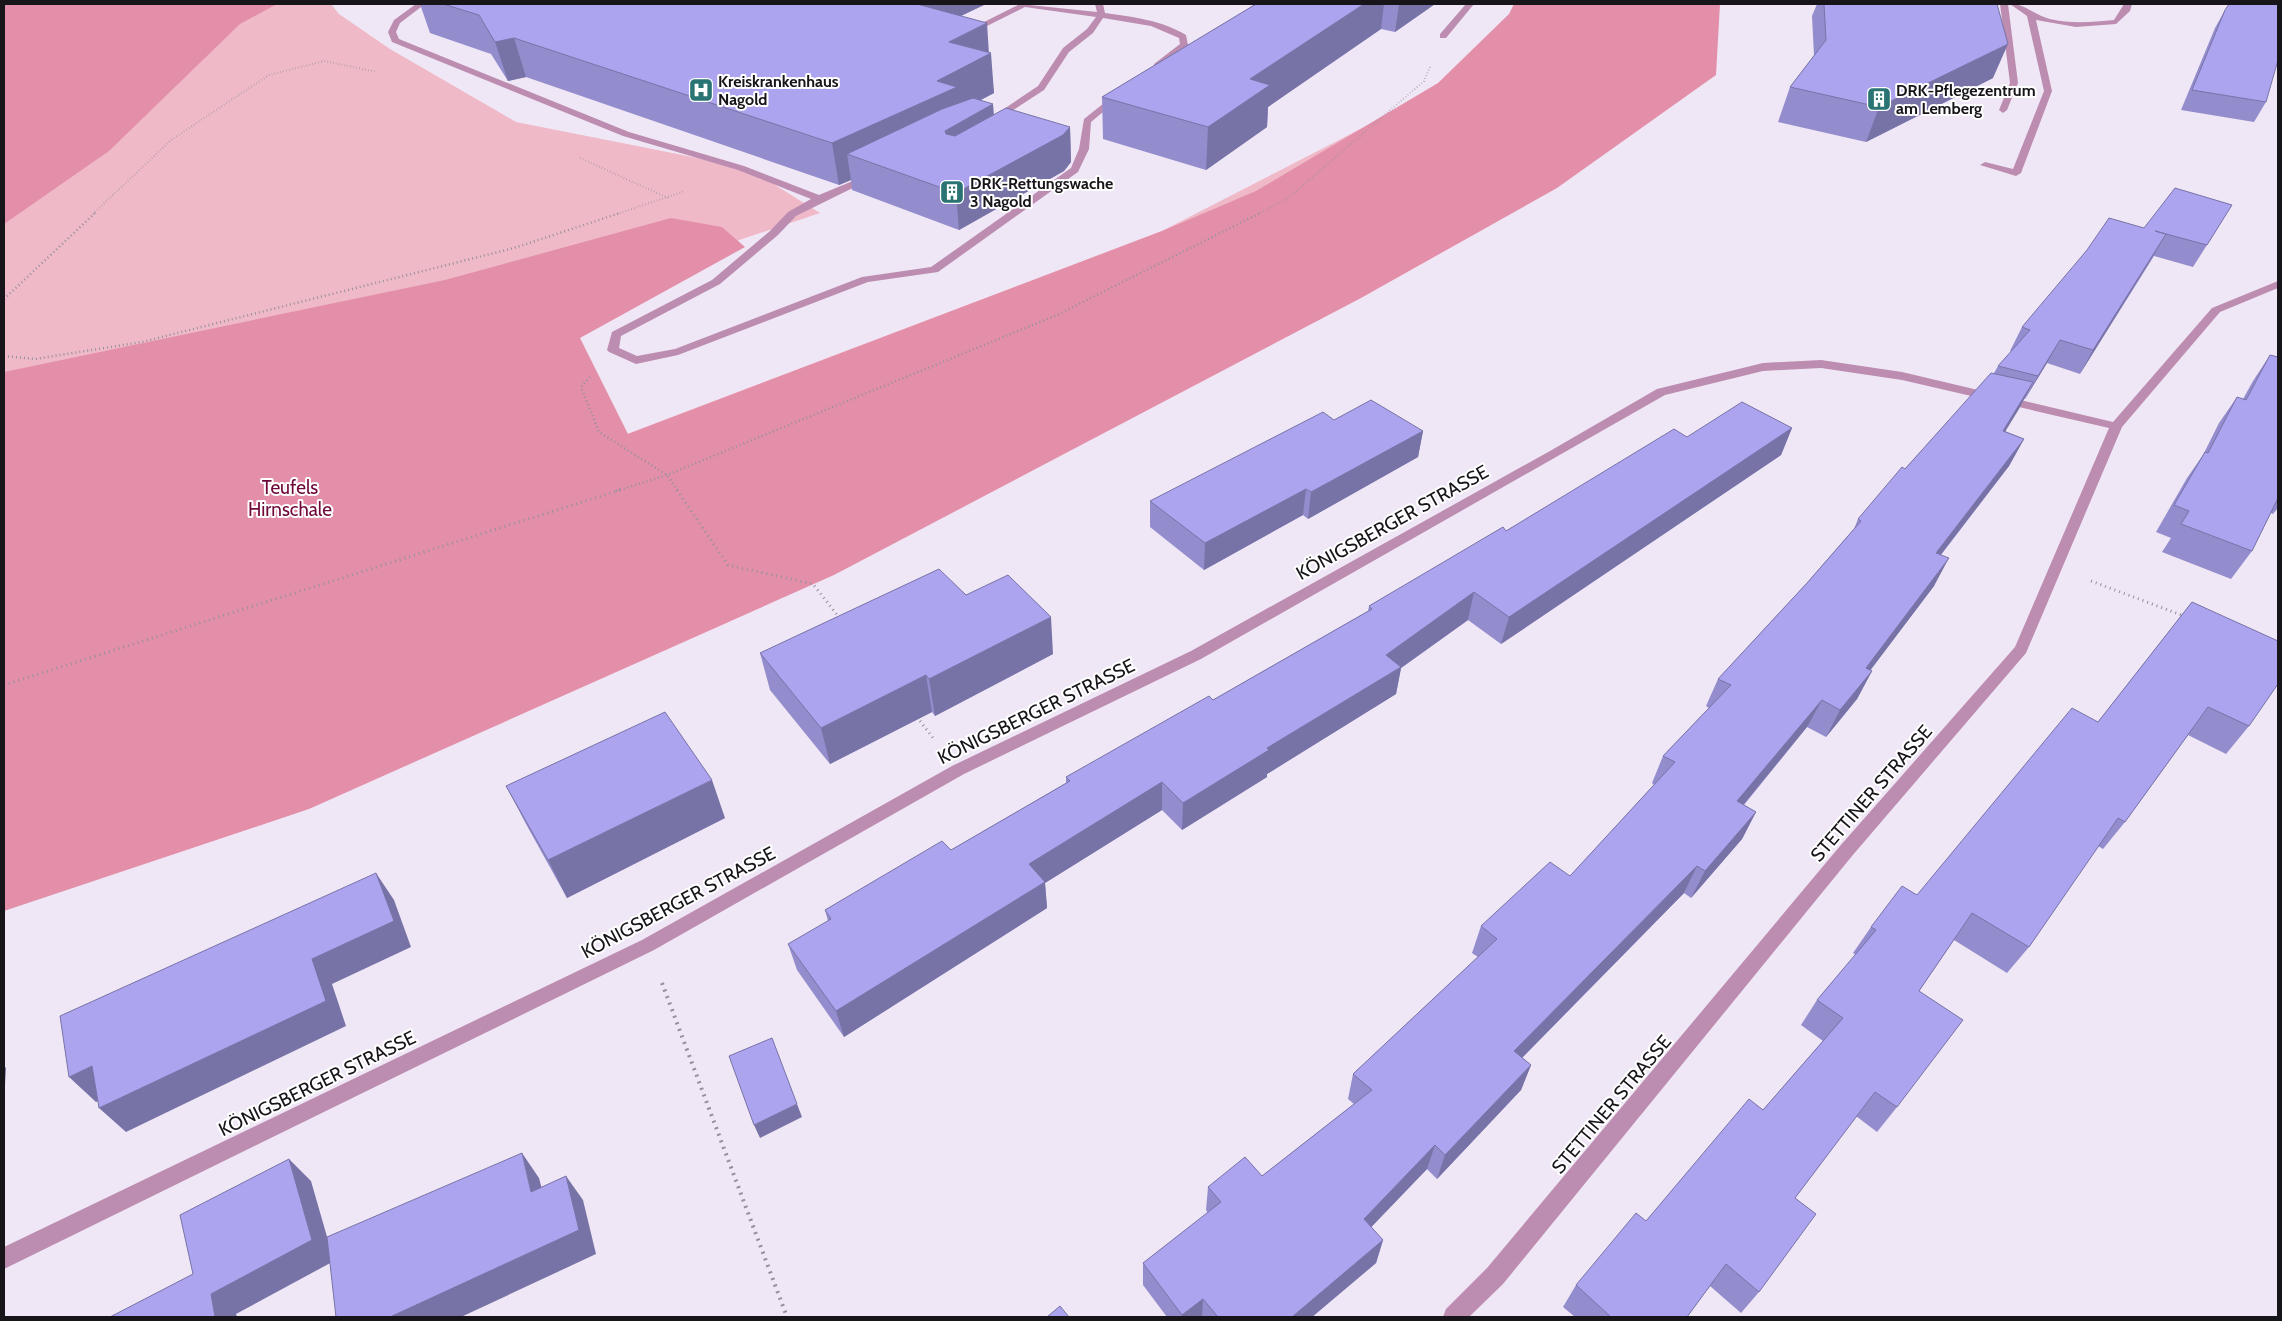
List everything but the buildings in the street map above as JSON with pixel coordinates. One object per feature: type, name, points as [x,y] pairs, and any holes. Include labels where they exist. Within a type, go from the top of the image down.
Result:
[{"type":"street","points":[[421,4],[397,22],[392,32],[395,40],[626,134],[741,168],[819,199]]},
{"type":"street","points":[[987,122],[1015,110],[1041,88],[1066,50],[1090,31],[1100,15],[1099,4]]},
{"type":"street","points":[[1443,36],[1470,4]]},
{"type":"street","points":[[2002,110],[2014,83],[2004,4]]},
{"type":"street","points":[[2014,4],[2024,13],[2031,16],[2052,22],[2084,24],[2116,22],[2127,9],[2128,4]]},
{"type":"street","points":[[958,36],[1024,5],[1142,22],[1172,30],[1183,37],[1184,45],[1147,74]]},
{"type":"street","points":[[1985,165],[2016,173],[2048,91],[2031,16]]},
{"type":"street","points":[[881,171],[819,199],[792,214],[774,233],[716,282],[616,334],[613,350],[636,360],[678,352],[866,279],[934,270],[1075,170],[1084,149],[1087,121],[1124,92]]},
{"type":"street","name":"STETTINER STRASSE","points":[[1454,1317],[1501,1268],[1846,851],[2022,649],[2116,426],[2216,310],[2278,284]]},
{"type":"street","name":"KÖNIGSBERGER STRASSE","points":[[4,1258],[648,945],[958,770],[1196,655],[1661,392],[1763,367],[1821,364],[1902,376],[2116,426]]},
{"type":"path","points":[[4,685],[667,475],[1057,316],[1287,199],[1424,81],[1443,36]]},
{"type":"path","points":[[4,299],[171,140],[269,75],[324,60],[379,73]]},
{"type":"path","points":[[4,356],[35,359],[142,342],[514,248],[668,198],[578,157]]},
{"type":"path","points":[[613,350],[581,388],[599,432],[667,475],[728,565],[813,584],[844,623]]},
{"type":"path","points":[[2056,568],[2186,616]]},
{"type":"path","points":[[916,716],[958,770]]},
{"type":"path","points":[[648,945],[788,1317]]},
{"type":"green space","name":"Teufels Hirnschale","points":[[4,4],[331,4],[339,14],[390,49],[516,122],[748,168],[820,213],[512,316],[627,434],[1162,231],[1372,123],[1555,181],[4,910]]},
{"type":"green space","points":[[4,4],[277,4],[240,24],[109,151],[4,224]]},
{"type":"green space","name":"Teufels Hirnschale","points":[[1514,4],[1720,4],[1716,75],[1557,188],[1361,298],[834,575],[309,809],[4,911],[4,372],[445,280],[671,218],[722,227],[745,247],[580,338],[628,434],[1162,231],[1256,191],[1438,83],[1509,14]]},
{"type":"place","name":"Kreiskrankenhaus Nagold","points":[[701,90]]},
{"type":"place","name":"DRK-Pflegezentrum am Lemberg","points":[[1879,99]]},
{"type":"place","name":"DRK-Rettungswache 3 Nagold","points":[[952,192]]}]
